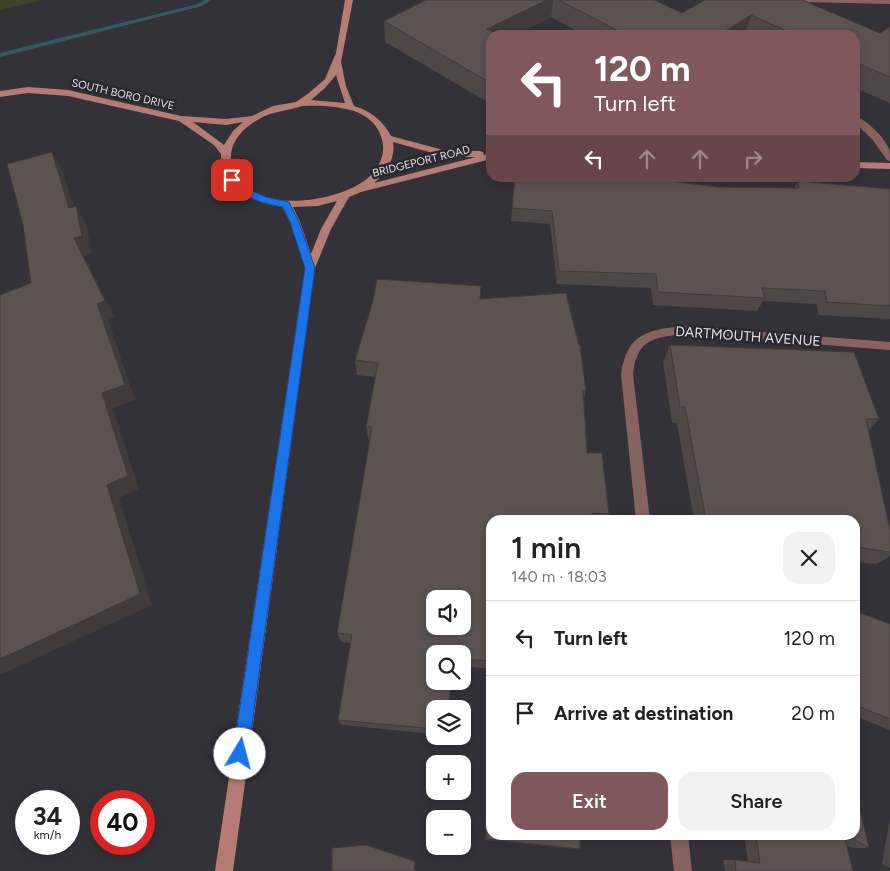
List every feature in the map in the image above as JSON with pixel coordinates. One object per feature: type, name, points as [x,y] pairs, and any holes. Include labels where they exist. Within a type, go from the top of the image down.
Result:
[{"type":"main road","points":[[301,103],[329,79],[337,61],[349,0]]},
{"type":"main road","points":[[337,61],[342,86],[351,108]]},
{"type":"main road","name":"SOUTH BORO DRIVE","points":[[0,94],[28,90],[68,93],[181,119],[226,122],[255,117]]},
{"type":"main road","points":[[322,102],[351,108],[368,115],[380,125],[388,138],[389,152],[380,172],[357,190],[344,197],[315,204],[286,204],[264,200],[238,186],[232,180],[225,166],[226,152],[230,140],[240,128],[255,117],[277,108],[301,103],[322,102]]},
{"type":"main road","name":"SOUTH BORO DRIVE","points":[[181,119],[217,143],[226,152]]},
{"type":"main road","name":"BRIDGEPORT ROAD","points":[[388,138],[447,154],[486,156]]},
{"type":"main road","name":"BRIDGEPORT ROAD","points":[[357,190],[486,157]]},
{"type":"main road","points":[[860,165],[890,166]]},
{"type":"main road","points":[[224,871],[310,268],[326,229],[344,197]]},
{"type":"main road","points":[[286,204],[295,222],[310,268]]},
{"type":"street","points":[[802,0],[890,2]]},
{"type":"street","points":[[860,122],[867,127],[880,142],[890,158]]},
{"type":"street","name":"DARTMOUTH AVENUE","points":[[642,515],[627,374],[631,354],[643,339],[663,332],[687,330],[890,346]]},
{"type":"street","points":[[679,840],[683,871]]},
{"type":"green space","points":[[0,0],[44,0],[0,10]]},
{"type":"building","points":[[426,0],[547,0],[486,30],[486,80],[384,21]]},
{"type":"building","points":[[559,0],[654,0],[682,13],[705,0],[802,0],[880,33],[890,27],[890,77],[860,64],[860,30],[785,30],[751,15],[727,30],[616,30]]},
{"type":"building","points":[[52,152],[69,208],[76,206],[82,236],[74,238],[105,301],[97,304],[125,385],[102,393],[128,476],[107,485],[140,594],[0,659],[0,295],[31,283],[23,225],[7,164]]},
{"type":"building","points":[[515,182],[678,182],[719,187],[799,188],[798,182],[810,182],[890,189],[890,306],[827,302],[825,291],[762,288],[765,298],[658,292],[656,274],[559,271],[552,211],[512,208]]},
{"type":"building","points":[[377,279],[481,286],[480,299],[566,293],[580,345],[586,391],[583,391],[587,453],[602,453],[609,514],[486,515],[486,661],[471,660],[471,645],[426,645],[426,690],[450,690],[450,700],[426,700],[426,728],[338,720],[352,635],[337,633],[372,427],[366,427],[378,363],[355,360],[373,301]]},
{"type":"building","points":[[670,345],[854,352],[879,419],[866,419],[890,530],[890,552],[860,548],[860,515],[705,515],[685,407],[680,407]]},
{"type":"building","points":[[860,613],[890,624],[890,719],[860,707]]},
{"type":"building","points":[[860,809],[869,848],[855,840],[860,840]]},
{"type":"building","points":[[495,840],[580,840],[580,849]]},
{"type":"building","points":[[757,840],[845,840],[853,871],[736,871],[735,860],[760,863]]},
{"type":"building","points":[[366,845],[414,861],[415,871],[332,871],[332,848]]},
{"type":"waterway","points":[[0,55],[200,5],[209,0]]},
{"type":"route","points":[[232,180],[245,191],[264,200],[286,204],[295,222],[310,268],[240,754]]}]
